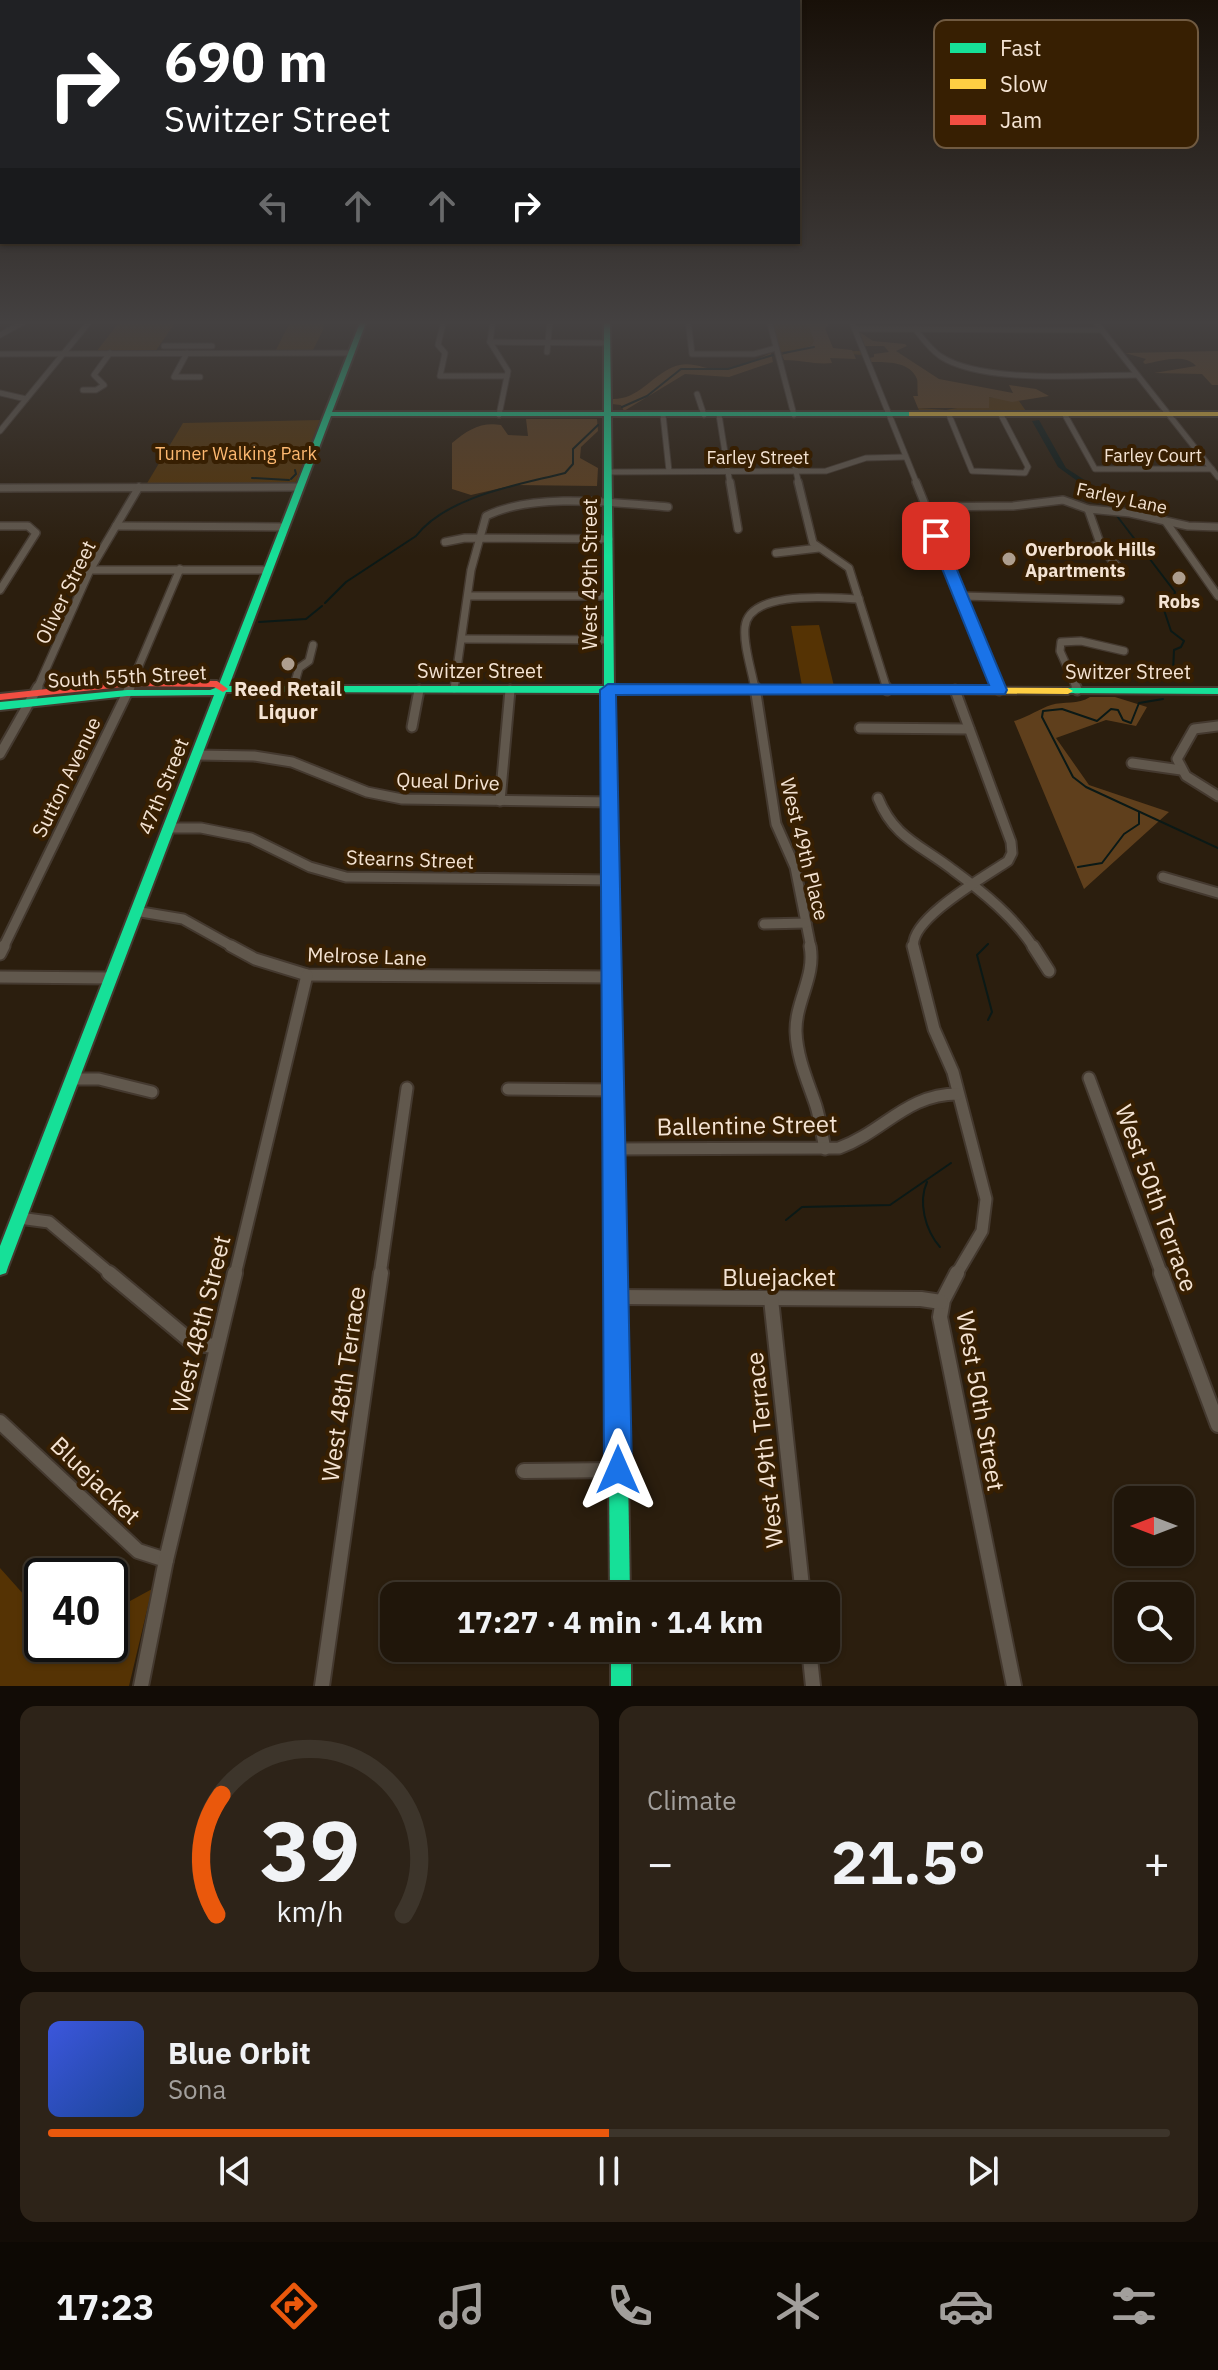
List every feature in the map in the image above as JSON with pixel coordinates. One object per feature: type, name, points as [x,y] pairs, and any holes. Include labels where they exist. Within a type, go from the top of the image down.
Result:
[{"type":"street","points":[[0,431],[26,399]]},
{"type":"street","name":"47th Street","points":[[0,1267],[334,399]]},
{"type":"street","points":[[499,415],[502,399]]},
{"type":"street","name":"West 49th Street","points":[[608,399],[608,690],[620,1582]]},
{"type":"street","points":[[699,399],[704,415]]},
{"type":"street","points":[[790,399],[794,415]]},
{"type":"street","points":[[883,399],[999,690]]},
{"type":"street","points":[[1156,399],[1218,477]]},
{"type":"street","points":[[328,414],[1218,414]]},
{"type":"street","points":[[663,415],[669,471]]},
{"type":"street","points":[[719,415],[738,529]]},
{"type":"street","points":[[949,415],[970,468],[975,472],[1029,471],[1001,415]]},
{"type":"street","name":"Farley Court","points":[[1065,415],[1095,469],[1212,469]]},
{"type":"street","points":[[792,455],[810,537],[819,548],[849,568],[887,690]]},
{"type":"street","name":"Farley Street","points":[[609,472],[833,470],[874,457],[905,457]]},
{"type":"street","name":"Oliver Street","points":[[0,754],[34,696],[90,570],[139,487]]},
{"type":"street","points":[[0,488],[298,487]]},
{"type":"street","name":"Farley Lane","points":[[924,507],[1013,506],[1058,500],[1088,509],[1218,527]]},
{"type":"street","points":[[454,690],[483,519],[497,509],[522,504],[668,507]]},
{"type":"street","points":[[1088,509],[1100,543],[1110,547],[1104,551],[1124,574]]},
{"type":"street","points":[[1166,522],[1218,596]]},
{"type":"street","points":[[0,526],[34,528],[35,536],[0,590]]},
{"type":"street","points":[[116,526],[283,527]]},
{"type":"street","points":[[445,542],[479,538],[609,539]]},
{"type":"street","points":[[776,553],[819,548]]},
{"type":"street","name":"Sutton Avenue","points":[[0,954],[129,688],[180,569]]},
{"type":"street","points":[[90,570],[266,570]]},
{"type":"street","points":[[468,596],[609,596]]},
{"type":"street","points":[[961,596],[1120,600]]},
{"type":"street","name":"West 49th Place","points":[[825,1149],[817,1109],[801,1065],[796,1033],[798,1008],[811,964],[806,923],[795,867],[776,824],[745,626],[749,615],[782,599],[859,599]]},
{"type":"street","points":[[462,639],[609,640]]},
{"type":"street","points":[[1077,690],[1059,645],[1067,641],[1081,641],[1124,651]]},
{"type":"street","points":[[293,689],[299,668],[309,661],[313,645]]},
{"type":"street","name":"South 55th Street","points":[[0,697],[129,688],[211,693],[223,689]]},
{"type":"street","name":"Switzer Street","points":[[223,689],[1218,691]]},
{"type":"street","points":[[412,727],[419,690]]},
{"type":"street","points":[[500,801],[510,690]]},
{"type":"street","points":[[860,728],[969,729],[955,690]]},
{"type":"street","name":"South 55th Street","points":[[0,706],[34,696]]},
{"type":"street","points":[[1218,726],[1204,725],[1191,732],[1177,759],[1181,770],[1193,782],[1218,796]]},
{"type":"street","name":"West 50th Street","points":[[969,729],[1011,842],[1012,853],[1008,861],[921,922],[912,942],[934,1029],[953,1072],[988,1212],[982,1234],[953,1277],[941,1302],[943,1337],[1014,1686]]},
{"type":"street","name":"Queal Drive","points":[[197,755],[254,756],[292,762],[367,792],[392,798],[610,802]]},
{"type":"street","points":[[1132,763],[1181,770]]},
{"type":"street","points":[[878,798],[895,830],[973,886],[1020,926],[1049,971]]},
{"type":"street","name":"Stearns Street","points":[[168,828],[201,828],[251,838],[310,867],[346,877],[612,880]]},
{"type":"street","points":[[1163,877],[1218,893]]},
{"type":"street","name":"Melrose Lane","points":[[135,911],[183,919],[255,959],[307,975],[612,977]]},
{"type":"street","points":[[764,924],[806,923]]},
{"type":"street","name":"West 48th Street","points":[[141,1686],[166,1560],[307,975]]},
{"type":"street","points":[[0,977],[110,978]]},
{"type":"street","name":"West 50th Terrace","points":[[1089,1078],[1218,1425]]},
{"type":"street","points":[[72,1079],[99,1079],[152,1092]]},
{"type":"street","name":"West 48th Terrace","points":[[322,1686],[407,1088]]},
{"type":"street","points":[[508,1089],[615,1090]]},
{"type":"street","name":"Ballentine Street","points":[[615,1149],[825,1149],[861,1141],[917,1099],[933,1093],[958,1094]]},
{"type":"street","points":[[19,1218],[49,1222],[194,1344],[216,1346]]},
{"type":"street","name":"Bluejacket","points":[[617,1297],[921,1299],[941,1302]]},
{"type":"street","name":"West 49th Terrace","points":[[771,1299],[801,1582]]},
{"type":"street","name":"Bluejacket","points":[[0,1422],[138,1551],[166,1560]]},
{"type":"street","points":[[524,1471],[618,1470]]},
{"type":"street","points":[[621,1662],[621,1686]]},
{"type":"street","points":[[810,1662],[813,1686]]},
{"type":"green space","points":[[988,399],[1019,401],[1028,414],[921,414],[918,408],[946,410],[968,406],[989,408]]},
{"type":"green space","name":"Turner Walking Park","points":[[320,420],[295,484],[146,485],[183,423]]},
{"type":"green space","points":[[819,625],[834,686],[802,686],[791,626]]},
{"type":"green space","points":[[0,1568],[24,1595],[24,1662],[128,1662],[128,1602],[152,1589],[129,1686],[0,1686]]},
{"type":"shaded area","points":[[613,399],[644,399],[624,411],[621,405],[612,404]]},
{"type":"shaded area","points":[[914,399],[989,399],[989,408],[918,408]]},
{"type":"shaded area","points":[[997,399],[1032,399],[1012,402]]},
{"type":"shaded area","points":[[526,419],[597,419],[598,431],[581,447],[580,458],[598,468],[597,486],[514,485],[471,495],[452,489],[452,443],[469,431],[487,425],[501,425],[508,435],[528,436]]},
{"type":"shaded area","points":[[1039,420],[1066,468],[1097,488],[1109,502],[1102,503],[1094,493],[1058,467],[1032,421]]},
{"type":"shaded area","points":[[1090,697],[1115,697],[1147,707],[1136,726],[1106,720],[1056,738],[1089,785],[1169,812],[1084,889],[1014,721],[1051,705]]},
{"type":"waterway","points":[[622,407],[641,399]]},
{"type":"waterway","points":[[325,603],[346,582],[416,536],[429,522],[446,511],[484,494],[565,473],[573,464],[573,449],[598,425]]},
{"type":"waterway","points":[[291,479],[296,474],[295,470]]},
{"type":"waterway","points":[[252,478],[289,480]]},
{"type":"waterway","points":[[1117,516],[1175,592],[1173,599],[1163,603],[1163,607],[1171,631],[1184,641],[1181,647],[1174,650],[1173,672],[1169,681]]},
{"type":"waterway","points":[[259,622],[306,619],[322,606]]},
{"type":"waterway","points":[[1163,699],[1139,703],[1131,723],[1123,720],[1118,710],[1111,709],[1097,721],[1062,709],[1043,711],[1042,717],[1073,777],[1086,787],[1218,848]]},
{"type":"waterway","points":[[1078,867],[1102,863],[1124,834],[1139,824],[1139,812]]},
{"type":"waterway","points":[[988,944],[977,955],[992,1012],[988,1020]]},
{"type":"waterway","points":[[786,1220],[802,1207],[890,1205],[951,1163]]},
{"type":"waterway","points":[[927,1182],[923,1198],[924,1216],[940,1247]]},
{"type":"traffic: fast","points":[[0,1267],[334,399]]},
{"type":"traffic: fast","points":[[607,399],[610,835]]},
{"type":"traffic: fast","points":[[328,414],[912,414]]},
{"type":"traffic: fast","points":[[0,706],[127,693],[211,693],[223,689],[795,690]]},
{"type":"traffic: fast","points":[[1068,691],[1218,691]]},
{"type":"traffic: fast","points":[[617,1343],[620,1582]]},
{"type":"traffic: fast","points":[[621,1662],[621,1686]]},
{"type":"traffic: slow","points":[[912,414],[1218,414]]},
{"type":"traffic: slow","points":[[795,690],[1068,691]]},
{"type":"traffic: slow","points":[[610,835],[614,1154]]},
{"type":"traffic: jam","points":[[0,697],[131,683],[217,684],[223,689]]},
{"type":"traffic: jam","points":[[614,1154],[617,1343]]},
{"type":"place","name":"Overbrook Hills Apartments","points":[[1009,559]]},
{"type":"place","name":"Robs","points":[[1179,578]]},
{"type":"place","name":"Reed Retail Liquor","points":[[288,664]]},
{"type":"route","points":[[618,1470],[608,690],[999,690],[936,536]]}]
